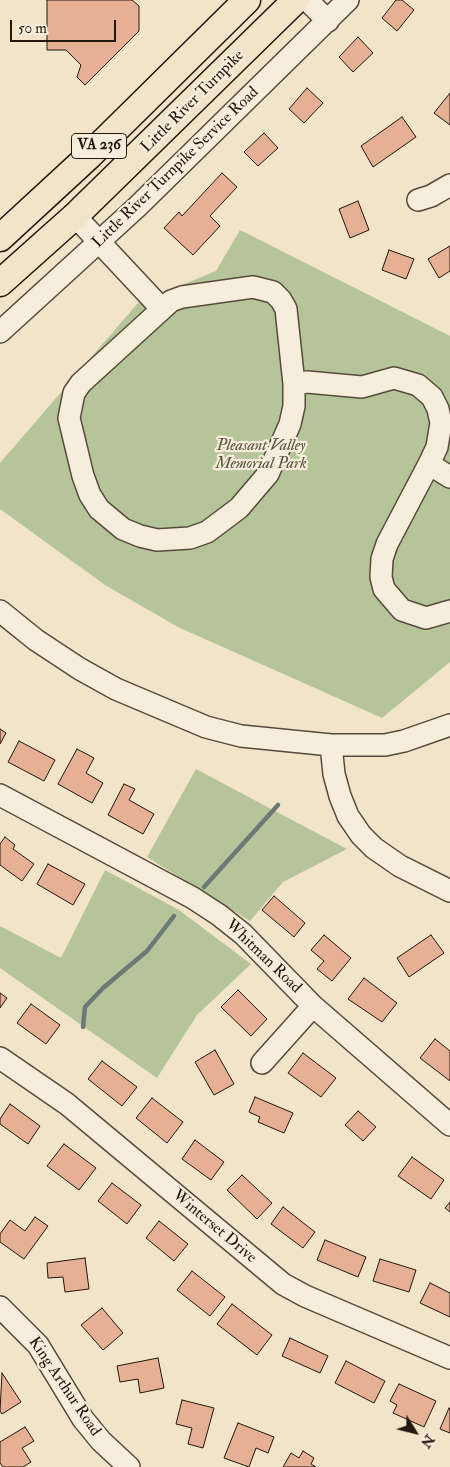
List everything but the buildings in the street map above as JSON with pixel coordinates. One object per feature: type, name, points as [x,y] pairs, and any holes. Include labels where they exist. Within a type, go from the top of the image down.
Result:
[{"type":"main road","points":[[196,52],[219,16],[225,0]]},
{"type":"main road","name":"Little River Turnpike","points":[[0,238],[90,155],[247,0]]},
{"type":"main road","name":"Little River Turnpike","points":[[0,283],[75,216],[296,0]]},
{"type":"street","points":[[307,0],[328,21]]},
{"type":"street","name":"Little River Turnpike Service Road","points":[[0,332],[100,242],[348,0]]},
{"type":"street","points":[[418,200],[431,196],[450,185]]},
{"type":"street","points":[[75,216],[161,308]]},
{"type":"street","points":[[253,286],[273,292],[286,309],[294,384],[292,415],[280,450],[268,474],[239,508],[207,532],[190,538],[157,540],[123,529],[99,509],[90,495],[83,476],[70,427],[70,405],[81,383],[161,308],[171,301],[182,297],[253,286]]},
{"type":"street","points":[[294,384],[307,382],[362,387],[394,378],[418,384],[432,397],[438,409],[441,423],[437,447],[387,544],[382,559],[381,577],[384,589],[402,610],[426,618],[450,611]]},
{"type":"street","points":[[428,464],[450,477]]},
{"type":"street","points":[[0,611],[36,640],[80,669],[155,707],[206,727],[241,736],[331,745],[385,745],[404,741],[450,725]]},
{"type":"street","points":[[331,745],[334,774],[340,796],[348,816],[361,835],[374,848],[400,866],[450,891]]},
{"type":"street","name":"Whitman Road","points":[[0,795],[193,898],[219,915],[243,934],[313,1006],[450,1125]]},
{"type":"street","points":[[262,1063],[313,1006]]},
{"type":"street","name":"Winterset Drive","points":[[0,1058],[67,1104],[283,1284],[305,1296],[450,1358]]},
{"type":"street","name":"King Arthur Road","points":[[0,1307],[38,1345],[83,1419],[122,1465]]},
{"type":"green space","name":"Pleasant Valley Memorial Park","points":[[240,230],[450,336],[450,662],[382,718],[178,627],[105,585],[0,509],[0,463],[138,303],[216,271]]},
{"type":"green space","points":[[196,769],[347,849],[283,882],[250,921],[147,857]]},
{"type":"green space","points":[[105,870],[179,910],[251,964],[197,1015],[157,1078],[0,968],[0,926],[61,958]]},
{"type":"waterway","points":[[204,887],[278,805]]},
{"type":"waterway","points":[[83,1027],[85,1007],[103,988],[147,951],[174,916]]}]
